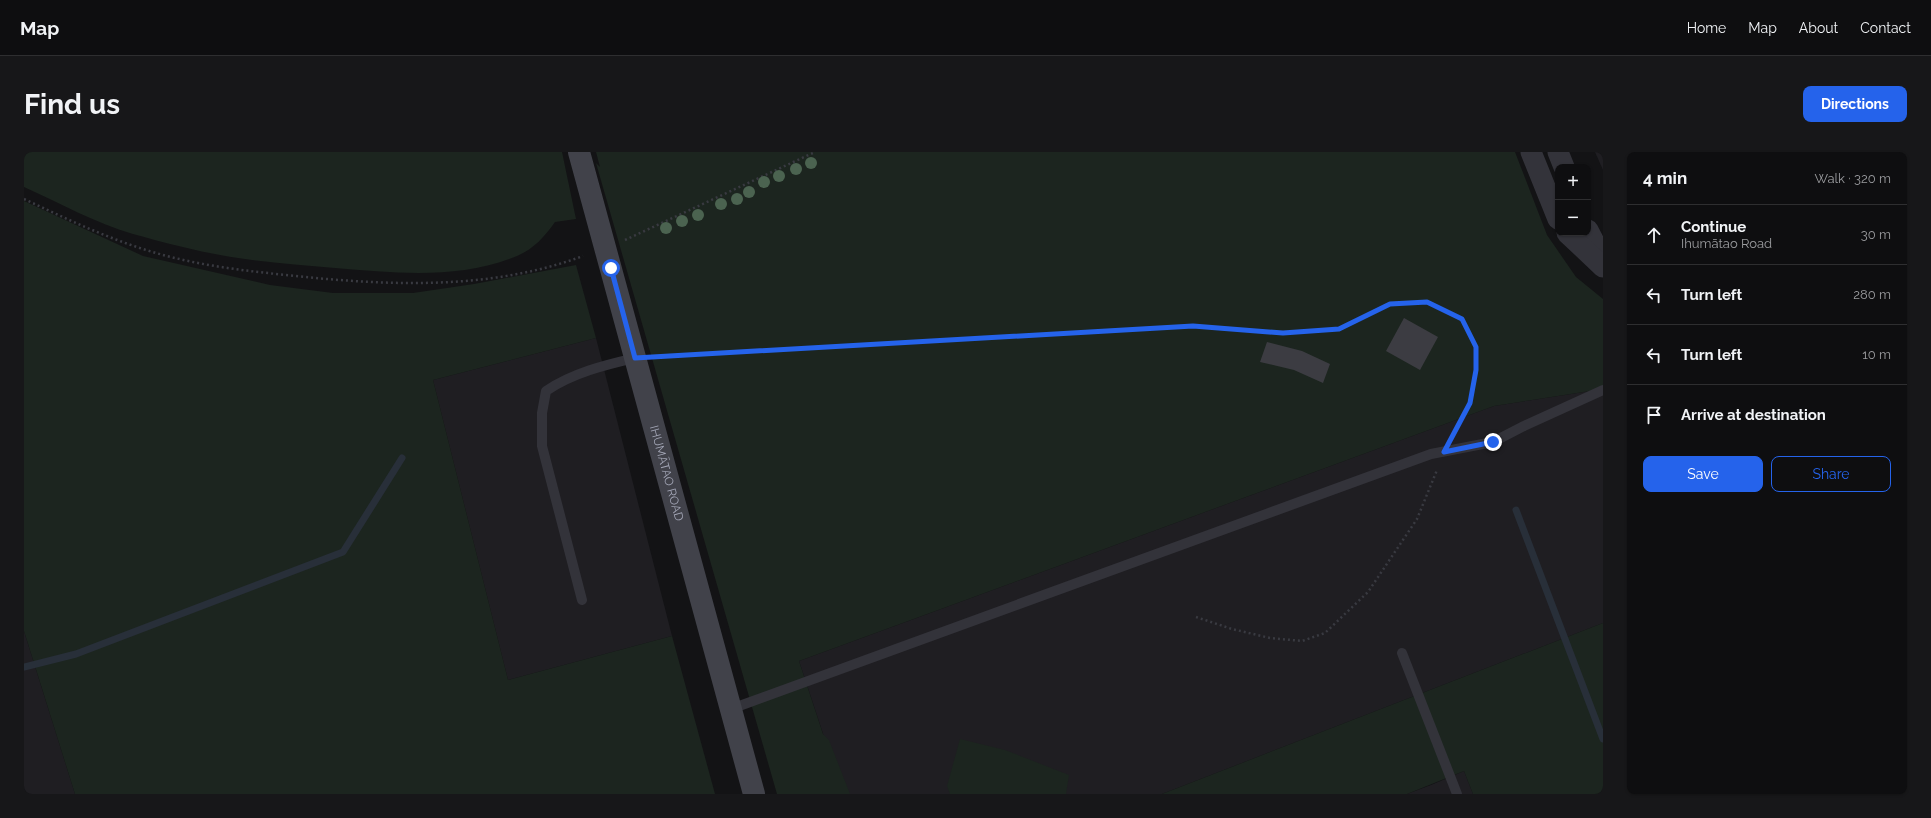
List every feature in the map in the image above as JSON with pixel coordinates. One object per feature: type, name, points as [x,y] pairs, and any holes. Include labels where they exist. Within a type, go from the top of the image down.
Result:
[{"type":"street","name":"IHUMĀTAO ROAD","points":[[579,152],[754,794]]},
{"type":"street","points":[[1531,152],[1555,212]]},
{"type":"street","points":[[1558,152],[1563,164]]},
{"type":"street","points":[[1570,236],[1603,267]]},
{"type":"street","points":[[1591,236],[1603,259]]},
{"type":"lane","points":[[582,600],[542,446],[542,413],[546,391],[558,383],[603,366],[635,358]]},
{"type":"lane","points":[[731,709],[1431,454],[1493,442],[1524,426],[1603,390]]},
{"type":"lane","points":[[1402,653],[1457,794]]},
{"type":"path","points":[[623,241],[815,152]]},
{"type":"path","points":[[24,199],[90,230],[125,243],[166,256],[248,272],[374,283],[423,284],[496,277],[569,262],[588,255]]},
{"type":"path","points":[[635,358],[1193,326],[1283,333],[1339,329],[1390,304],[1427,302],[1462,319],[1476,347],[1476,370],[1470,403],[1444,452],[1417,518],[1368,592],[1325,633],[1302,641],[1270,638],[1232,629],[1196,617]]},
{"type":"shaded area","points":[[24,152],[562,152],[576,219],[555,222],[539,242],[529,250],[517,256],[495,264],[450,272],[381,272],[231,257],[174,245],[119,229],[24,187]]},
{"type":"shaded area","points":[[596,152],[1515,152],[1547,235],[1576,277],[1603,299],[1603,389],[1494,406],[799,661],[823,734],[829,740],[850,794],[777,794],[596,163],[600,167]]},
{"type":"shaded area","points":[[1595,152],[1603,152],[1603,170]]},
{"type":"shaded area","points":[[24,201],[143,256],[270,285],[333,293],[413,293],[474,284],[576,265],[596,338],[433,380],[508,680],[672,636],[715,794],[75,794],[24,631]]},
{"type":"shaded area","points":[[596,338],[672,636],[508,680],[433,380]]},
{"type":"shaded area","points":[[1603,389],[1603,623],[1162,794],[843,794],[799,661],[1494,406]]},
{"type":"shaded area","points":[[1603,623],[1603,794],[1473,794],[1464,771],[1407,794],[1162,794]]},
{"type":"shaded area","points":[[24,631],[75,794],[24,794]]},
{"type":"shaded area","points":[[960,739],[1005,750],[1069,775],[1066,794],[950,794],[947,786]]},
{"type":"shaded area","points":[[1464,771],[1473,794],[1407,794],[1431,785]]},
{"type":"building","points":[[1404,318],[1438,337],[1420,370],[1386,351]]},
{"type":"building","points":[[1267,342],[1302,351],[1330,364],[1323,383],[1294,370],[1260,362]]},
{"type":"waterway","points":[[24,667],[76,654],[343,552],[402,458]]},
{"type":"waterway","points":[[1516,510],[1603,739]]},
{"type":"route","points":[[611,268],[635,358],[1193,326],[1226,330],[1283,333],[1339,329],[1390,304],[1427,302],[1462,319],[1476,347],[1476,370],[1470,403],[1444,452],[1493,442]]}]
